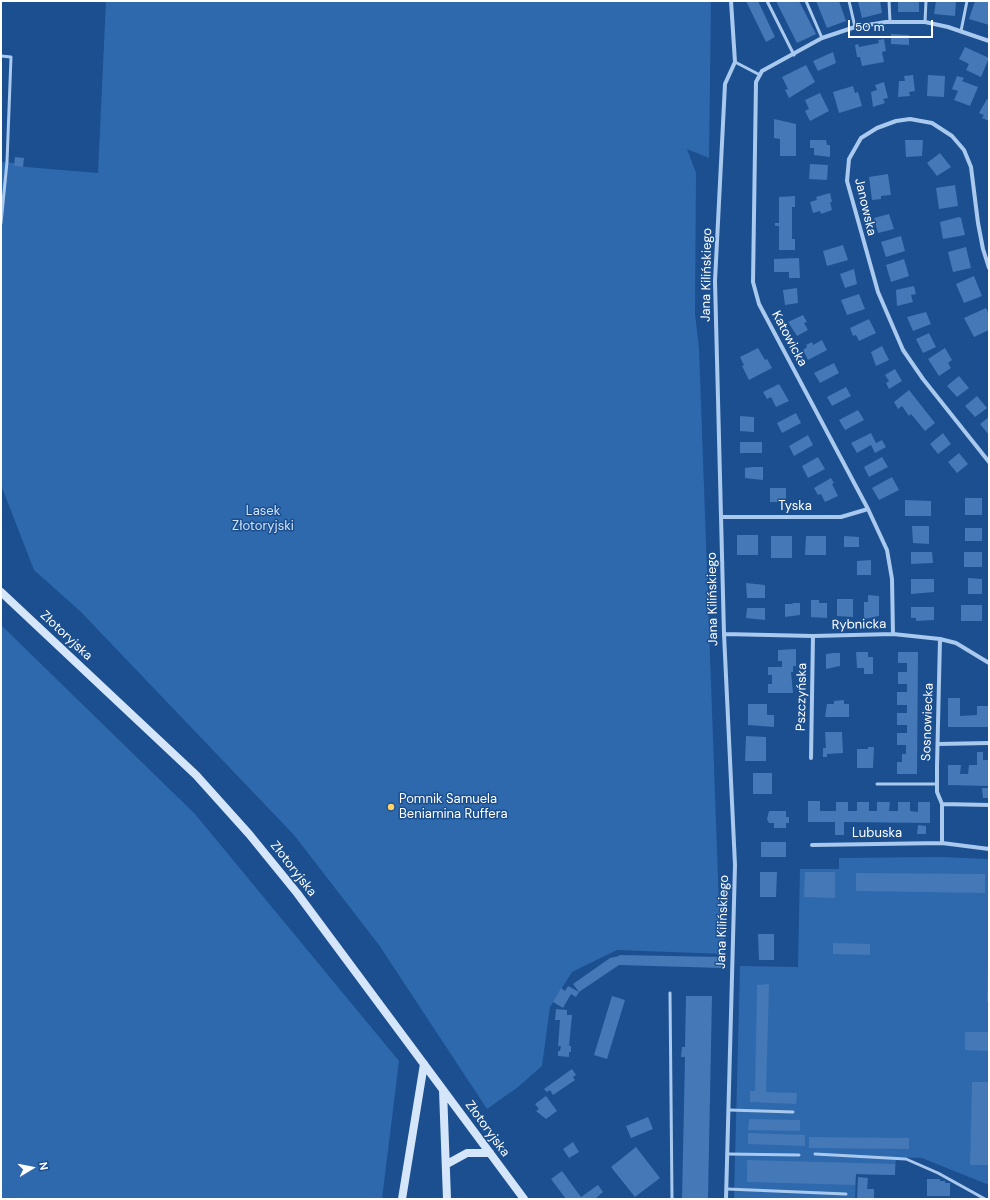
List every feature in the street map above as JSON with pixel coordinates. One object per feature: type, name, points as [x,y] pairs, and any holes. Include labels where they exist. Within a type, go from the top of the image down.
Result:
[{"type":"street","name":"Jana Kilińskiego","points":[[726,1199],[735,865],[724,634],[715,281],[725,84],[735,62],[731,1]]},
{"type":"street","points":[[760,75],[762,71],[794,55],[822,38],[855,27],[890,22],[925,22],[961,31],[989,41]]},
{"type":"street","name":"Katowicka","points":[[760,75],[756,82],[753,282],[759,304],[868,509],[887,550],[892,579],[893,634]]},
{"type":"street","name":"Janowska","points":[[989,268],[983,249],[978,223],[970,163],[964,150],[952,136],[932,123],[910,119],[896,121],[877,128],[861,138],[849,159],[847,181],[878,292],[903,350],[922,379],[989,462]]},
{"type":"street","name":"Tyska","points":[[721,517],[841,518],[868,509]]},
{"type":"street","name":"Złotoryjska","points":[[1,592],[196,775],[250,834],[297,893],[524,1199]]},
{"type":"street","name":"Rybnicka","points":[[724,634],[813,636],[893,634],[940,639],[956,644],[989,662]]},
{"type":"street","name":"Pszczyńska","points":[[811,758],[813,636]]},
{"type":"street","name":"Sosnowiecka","points":[[940,639],[937,792],[942,804]]},
{"type":"street","points":[[938,744],[989,743]]},
{"type":"street","points":[[942,844],[942,804],[989,805]]},
{"type":"street","name":"Lubuska","points":[[812,845],[942,844],[989,849]]},
{"type":"street","points":[[402,1199],[424,1064]]},
{"type":"street","points":[[443,1089],[447,1199]]},
{"type":"street","points":[[446,1164],[467,1153],[490,1153]]},
{"type":"lane","points":[[767,1],[794,55]]},
{"type":"lane","points":[[806,1],[822,38]]},
{"type":"lane","points":[[848,1],[855,27]]},
{"type":"lane","points":[[889,1],[890,22]]},
{"type":"lane","points":[[925,22],[926,1]]},
{"type":"lane","points":[[961,31],[967,1]]},
{"type":"lane","points":[[1,56],[12,57],[7,162],[1,223]]},
{"type":"lane","points":[[735,62],[760,75]]},
{"type":"lane","points":[[876,784],[937,784]]},
{"type":"lane","points":[[670,993],[672,1199]]},
{"type":"lane","points":[[728,1110],[793,1112]]},
{"type":"lane","points":[[728,1154],[799,1155]]},
{"type":"lane","points":[[816,1154],[906,1159],[938,1173],[985,1199]]},
{"type":"lane","points":[[727,1189],[846,1194]]},
{"type":"green space","name":"Lasek Złotoryjski","points":[[106,1],[711,1],[709,158],[687,149],[696,173],[695,314],[699,348],[719,906],[725,906],[724,954],[617,950],[572,972],[550,1007],[542,1066],[518,1087],[487,1109],[379,945],[294,835],[80,611],[34,570],[1,485],[1,162],[14,163],[14,166],[98,173]]},
{"type":"green space","points":[[1,625],[195,814],[399,1061],[382,1199],[1,1199]]},
{"type":"green space","points":[[940,857],[989,859],[989,1185],[922,1158],[896,1157],[895,1175],[856,1174],[855,1199],[734,1199],[740,966],[798,967],[800,869],[839,869],[839,858]]},
{"type":"building","points":[[746,1],[758,1],[775,37],[766,42]]},
{"type":"building","points":[[776,1],[799,1],[816,34],[797,43]]},
{"type":"building","points":[[816,1],[839,1],[846,21],[827,28]]},
{"type":"building","points":[[858,1],[880,1],[882,13],[862,18]]},
{"type":"building","points":[[898,1],[919,1],[919,12],[898,12]]},
{"type":"building","points":[[936,1],[956,1],[955,16],[934,14]]},
{"type":"building","points":[[975,1],[989,1],[989,25],[969,19]]},
{"type":"building","points":[[891,34],[909,35],[909,45],[891,44]]},
{"type":"building","points":[[884,39],[886,51],[882,52],[884,62],[862,66],[860,57],[857,57],[855,45],[858,44],[859,47],[879,43],[878,40]]},
{"type":"building","points":[[965,47],[989,58],[981,77],[966,70],[969,64],[959,59]]},
{"type":"building","points":[[833,52],[836,63],[818,71],[813,61]]},
{"type":"building","points":[[806,65],[815,82],[789,98],[785,90],[788,89],[782,77]]},
{"type":"building","points":[[913,75],[915,91],[909,92],[910,96],[898,97],[899,81],[905,81],[904,76]]},
{"type":"building","points":[[928,75],[945,76],[944,97],[927,96]]},
{"type":"building","points":[[957,76],[964,78],[962,81],[978,87],[970,106],[954,100],[958,91],[952,89]]},
{"type":"building","points":[[884,82],[888,98],[883,99],[885,103],[873,107],[871,92],[877,90],[875,85]]},
{"type":"building","points":[[853,86],[855,93],[858,92],[862,106],[839,113],[833,92]]},
{"type":"building","points":[[820,93],[829,111],[810,121],[805,111],[809,109],[805,100]]},
{"type":"building","points":[[987,99],[989,100],[989,121],[982,118],[984,115],[979,113]]},
{"type":"building","points":[[774,119],[796,124],[796,156],[780,156],[780,139],[774,138]]},
{"type":"building","points":[[810,140],[826,140],[827,145],[830,145],[830,157],[814,155],[814,148],[810,148]]},
{"type":"building","points":[[905,140],[923,140],[922,156],[906,157]]},
{"type":"building","points":[[940,153],[951,167],[937,176],[927,163]]},
{"type":"building","points":[[15,157],[24,158],[23,167],[14,166]]},
{"type":"building","points":[[810,164],[828,165],[827,180],[809,179]]},
{"type":"building","points":[[888,174],[891,195],[881,196],[881,199],[872,200],[869,177]]},
{"type":"building","points":[[955,185],[958,206],[939,209],[936,188]]},
{"type":"building","points":[[830,193],[832,210],[821,214],[820,211],[813,213],[810,202],[817,200],[816,197]]},
{"type":"building","points":[[795,196],[795,207],[792,207],[792,239],[795,239],[795,250],[779,250],[779,226],[775,226],[775,223],[779,223],[779,197]]},
{"type":"building","points":[[889,214],[894,229],[878,233],[874,218]]},
{"type":"building","points":[[959,217],[961,218],[965,235],[943,239],[940,222]]},
{"type":"building","points":[[901,236],[905,251],[886,257],[881,242]]},
{"type":"building","points":[[843,245],[848,260],[827,266],[823,251]]},
{"type":"building","points":[[966,247],[971,268],[953,272],[948,252]]},
{"type":"building","points":[[799,258],[800,278],[789,278],[789,272],[774,272],[774,259]]},
{"type":"building","points":[[904,259],[909,276],[891,282],[886,265]]},
{"type":"building","points":[[854,269],[857,284],[845,288],[840,274]]},
{"type":"building","points":[[974,276],[982,296],[964,303],[956,284]]},
{"type":"building","points":[[914,286],[916,294],[911,295],[913,302],[897,306],[896,290]]},
{"type":"building","points":[[797,288],[798,303],[785,305],[783,290]]},
{"type":"building","points":[[859,294],[865,309],[847,315],[841,300]]},
{"type":"building","points":[[986,308],[989,314],[989,330],[974,337],[964,318]]},
{"type":"building","points":[[926,312],[931,324],[913,331],[907,317]]},
{"type":"building","points":[[803,315],[807,322],[804,323],[808,330],[797,336],[788,322]]},
{"type":"building","points":[[869,319],[876,333],[859,341],[856,335],[853,336],[850,328]]},
{"type":"building","points":[[929,333],[936,347],[923,353],[916,339]]},
{"type":"building","points":[[822,340],[827,350],[808,360],[803,350],[807,347],[806,345],[812,342],[813,345]]},
{"type":"building","points":[[882,346],[889,360],[876,366],[871,352]]},
{"type":"building","points":[[758,348],[772,368],[749,380],[742,366],[744,365],[740,357]]},
{"type":"building","points":[[945,348],[952,360],[948,363],[951,368],[939,376],[928,359]]},
{"type":"building","points":[[834,363],[839,373],[820,383],[814,373]]},
{"type":"building","points":[[895,369],[902,381],[889,389],[886,383],[889,381],[885,375]]},
{"type":"building","points":[[959,376],[969,388],[957,397],[947,386]]},
{"type":"building","points":[[779,384],[789,401],[776,407],[771,397],[767,399],[763,392]]},
{"type":"building","points":[[846,387],[851,396],[832,406],[827,397]]},
{"type":"building","points":[[909,390],[935,423],[925,431],[911,414],[909,416],[902,406],[898,409],[894,402]]},
{"type":"building","points":[[977,396],[987,408],[975,417],[965,406]]},
{"type":"building","points":[[858,410],[864,420],[845,430],[839,420]]},
{"type":"building","points":[[796,413],[801,423],[782,433],[777,423]]},
{"type":"building","points":[[740,416],[754,417],[754,432],[740,431]]},
{"type":"building","points":[[989,417],[989,435],[980,424]]},
{"type":"building","points":[[871,433],[876,443],[882,440],[886,447],[875,453],[871,445],[857,453],[851,443]]},
{"type":"building","points":[[943,433],[951,444],[938,454],[930,444]]},
{"type":"building","points":[[808,435],[813,445],[794,456],[789,446]]},
{"type":"building","points":[[740,442],[762,442],[762,453],[740,453]]},
{"type":"building","points":[[959,453],[968,464],[957,473],[948,462]]},
{"type":"building","points":[[818,457],[825,469],[808,478],[802,466]]},
{"type":"building","points":[[882,457],[888,467],[869,477],[864,467]]},
{"type":"building","points":[[763,467],[763,480],[745,478],[745,468]]},
{"type":"building","points":[[892,477],[899,490],[879,500],[872,488]]},
{"type":"building","points":[[831,478],[834,483],[832,484],[838,496],[825,502],[821,494],[818,495],[814,488]]},
{"type":"building","points":[[770,488],[786,488],[786,502],[770,502]]},
{"type":"building","points":[[965,498],[982,498],[982,515],[965,515]]},
{"type":"building","points":[[905,500],[931,501],[931,516],[905,516]]},
{"type":"building","points":[[912,526],[929,526],[929,544],[913,543]]},
{"type":"building","points":[[965,528],[982,528],[982,541],[965,541]]},
{"type":"building","points":[[737,535],[758,535],[758,555],[737,555]]},
{"type":"building","points":[[771,536],[792,536],[792,558],[771,558]]},
{"type":"building","points":[[806,536],[826,536],[826,555],[805,555]]},
{"type":"building","points":[[844,536],[859,537],[859,547],[844,547]]},
{"type":"building","points":[[911,552],[932,552],[933,563],[911,564]]},
{"type":"building","points":[[964,552],[982,552],[982,567],[964,567]]},
{"type":"building","points":[[871,560],[871,575],[857,575],[857,561]]},
{"type":"building","points":[[968,578],[982,579],[982,594],[968,594]]},
{"type":"building","points":[[911,579],[934,579],[934,592],[911,594]]},
{"type":"building","points":[[746,583],[765,585],[765,598],[747,598]]},
{"type":"building","points":[[868,595],[879,596],[879,616],[864,619],[864,602],[868,602]]},
{"type":"building","points":[[837,599],[853,599],[853,617],[837,616]]},
{"type":"building","points":[[811,600],[819,600],[819,603],[827,603],[827,618],[811,617]]},
{"type":"building","points":[[800,603],[800,615],[785,617],[785,604]]},
{"type":"building","points":[[961,605],[982,605],[982,621],[961,621]]},
{"type":"building","points":[[911,607],[934,607],[934,620],[916,621],[916,618],[911,618]]},
{"type":"building","points":[[747,608],[765,608],[765,620],[746,618]]},
{"type":"building","points":[[796,649],[796,666],[793,666],[793,672],[791,672],[793,693],[768,693],[768,684],[772,684],[772,675],[768,675],[768,667],[782,667],[782,661],[778,661],[778,650]]},
{"type":"building","points":[[856,652],[868,652],[868,657],[873,657],[873,674],[864,674],[864,668],[857,668]]},
{"type":"building","points":[[898,652],[918,652],[917,774],[897,774],[897,762],[902,762],[902,754],[906,754],[906,745],[897,745],[897,733],[907,733],[907,725],[897,725],[897,713],[907,713],[907,705],[897,705],[897,692],[907,692],[907,684],[898,684],[898,672],[907,672],[907,663],[898,663]]},
{"type":"building","points":[[840,653],[840,666],[826,669],[826,654]]},
{"type":"building","points":[[948,698],[960,698],[960,716],[977,715],[977,706],[989,706],[989,727],[948,727]]},
{"type":"building","points":[[844,700],[844,704],[849,704],[849,717],[825,717],[827,704],[834,704],[834,701]]},
{"type":"building","points":[[748,704],[767,704],[767,715],[774,715],[774,727],[748,725]]},
{"type":"building","points":[[825,732],[842,732],[843,753],[827,754],[827,757],[823,757],[823,748],[826,748]]},
{"type":"building","points":[[746,736],[766,737],[766,761],[745,761]]},
{"type":"building","points":[[868,747],[874,747],[873,768],[857,768],[857,749],[868,749]]},
{"type":"building","points":[[977,752],[983,752],[983,760],[989,760],[989,786],[948,785],[948,765],[961,765],[960,774],[968,774],[969,765],[977,765]]},
{"type":"building","points":[[753,773],[772,773],[772,794],[753,794]]},
{"type":"building","points":[[982,788],[989,788],[989,798],[983,798]]},
{"type":"building","points":[[808,801],[820,801],[820,811],[836,811],[836,802],[848,802],[848,811],[857,811],[857,802],[869,802],[869,811],[877,811],[877,802],[890,802],[889,811],[898,811],[898,802],[910,802],[910,811],[918,812],[918,802],[930,802],[930,823],[844,822],[844,835],[835,835],[835,822],[808,822]]},
{"type":"building","points":[[769,811],[786,811],[786,817],[789,817],[789,823],[786,823],[786,828],[774,828],[774,823],[769,823],[767,819]]},
{"type":"building","points":[[918,825],[926,826],[926,834],[917,834]]},
{"type":"building","points":[[761,842],[786,842],[786,857],[761,857]]},
{"type":"building","points":[[760,872],[777,872],[776,897],[760,897]]},
{"type":"building","points":[[805,872],[835,872],[835,898],[804,897]]},
{"type":"building","points":[[856,873],[985,874],[985,893],[856,891]]},
{"type":"building","points":[[758,934],[774,934],[774,960],[759,960]]},
{"type":"building","points":[[833,943],[870,944],[870,955],[833,954]]},
{"type":"building","points":[[619,955],[722,957],[722,968],[619,965],[579,992],[573,984],[610,958]]},
{"type":"building","points":[[988,956],[989,1002],[987,1002]]},
{"type":"building","points":[[769,984],[766,1092],[797,1093],[796,1104],[750,1102],[750,1091],[755,1091],[757,985]]},
{"type":"building","points":[[568,986],[579,992],[576,997],[571,994],[563,1008],[553,1002],[561,988],[565,991]]},
{"type":"building","points":[[612,996],[625,1000],[607,1059],[594,1055]]},
{"type":"building","points":[[686,996],[712,996],[708,1199],[682,1199],[685,1057],[681,1057],[682,1047],[685,1047]]},
{"type":"building","points":[[556,1009],[567,1010],[567,1015],[572,1015],[569,1046],[571,1046],[571,1052],[569,1052],[569,1057],[558,1056],[558,1051],[560,1051],[561,1046],[558,1046],[560,1020],[555,1020]]},
{"type":"building","points":[[965,1032],[989,1032],[989,1051],[965,1050]]},
{"type":"building","points":[[572,1069],[576,1075],[573,1077],[575,1080],[553,1095],[550,1090],[547,1092],[544,1089]]},
{"type":"building","points":[[972,1082],[989,1082],[989,1165],[970,1165]]},
{"type":"building","points":[[546,1096],[557,1111],[546,1119],[536,1111],[539,1109],[535,1104]]},
{"type":"building","points":[[648,1117],[653,1129],[631,1138],[626,1126]]},
{"type":"building","points":[[749,1119],[800,1120],[800,1131],[748,1130]]},
{"type":"building","points":[[748,1133],[805,1135],[805,1146],[748,1144]]},
{"type":"building","points":[[809,1137],[909,1138],[909,1149],[809,1148]]},
{"type":"building","points":[[573,1142],[579,1152],[569,1158],[563,1149]]},
{"type":"building","points":[[636,1147],[660,1178],[635,1197],[611,1167]]},
{"type":"building","points":[[747,1160],[895,1164],[895,1175],[856,1174],[855,1185],[747,1182]]},
{"type":"building","points":[[562,1171],[581,1197],[598,1185],[603,1192],[595,1199],[566,1199],[551,1179]]},
{"type":"building","points":[[858,1177],[868,1178],[867,1189],[874,1189],[874,1199],[857,1199]]},
{"type":"building","points":[[927,1179],[940,1179],[940,1181],[945,1181],[945,1183],[950,1183],[950,1196],[927,1196]]},
{"type":"place","name":"Pomnik Samuela Beniamina Ruffera","points":[[391,807]]}]
